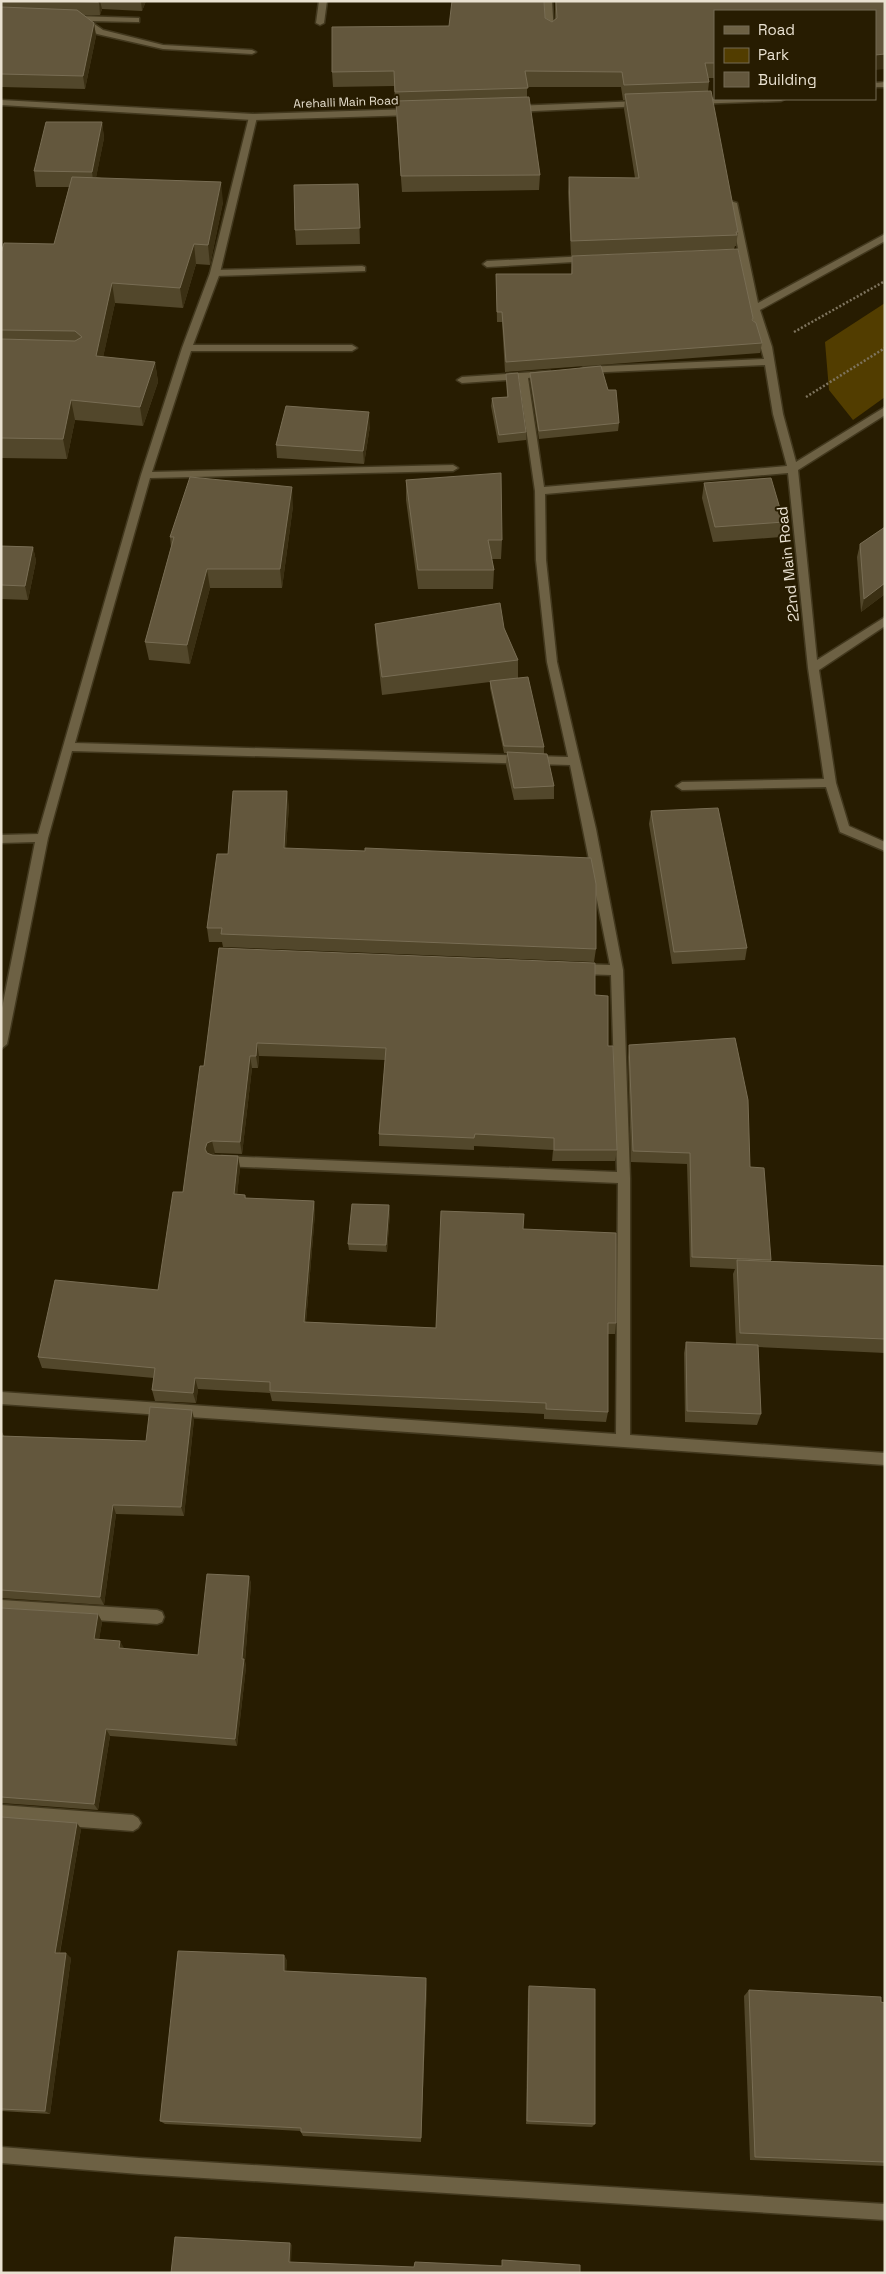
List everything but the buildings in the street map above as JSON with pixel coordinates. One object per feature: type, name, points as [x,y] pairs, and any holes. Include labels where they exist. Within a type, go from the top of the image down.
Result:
[{"type":"street","points":[[320,23],[323,1]]},
{"type":"street","points":[[548,1],[550,32]]},
{"type":"street","points":[[71,18],[136,20]]},
{"type":"street","points":[[81,18],[100,32],[163,47],[252,52]]},
{"type":"street","points":[[685,103],[757,100]]},
{"type":"street","name":"Arehalli Main Road","points":[[1,102],[253,117],[420,112]]},
{"type":"street","points":[[499,109],[655,104]]},
{"type":"street","points":[[1,1044],[42,838],[146,475],[187,348],[215,272],[253,117]]},
{"type":"street","name":"22nd Main Road","points":[[733,202],[738,254],[767,347],[778,414],[793,469],[813,668],[830,783],[844,828],[885,847]]},
{"type":"street","points":[[755,309],[885,237]]},
{"type":"street","points":[[487,264],[597,258]]},
{"type":"street","points":[[215,272],[362,269]]},
{"type":"street","points":[[187,348],[352,348]]},
{"type":"street","points":[[574,371],[769,362]]},
{"type":"street","points":[[462,380],[557,372]]},
{"type":"street","points":[[523,376],[540,491],[541,560],[552,662],[590,829],[617,970],[624,1178],[623,1440]]},
{"type":"street","points":[[540,491],[793,469],[885,410]]},
{"type":"street","points":[[146,475],[453,468]]},
{"type":"street","points":[[813,668],[885,621]]},
{"type":"street","points":[[68,747],[575,761]]},
{"type":"street","points":[[682,786],[830,783]]},
{"type":"street","points":[[1,838],[42,838]]},
{"type":"street","points":[[567,968],[617,970]]},
{"type":"street","points":[[215,1160],[624,1178]]},
{"type":"street","points":[[1,1398],[885,1459]]},
{"type":"street","points":[[1,1606],[157,1617]]},
{"type":"street","points":[[1,1813],[133,1823]]},
{"type":"street","points":[[1,2155],[139,2166],[885,2212]]},
{"type":"path","points":[[767,347],[885,281]]},
{"type":"path","points":[[778,414],[885,348]]},
{"type":"green space","points":[[885,303],[885,397],[853,420],[829,390],[825,342]]}]
